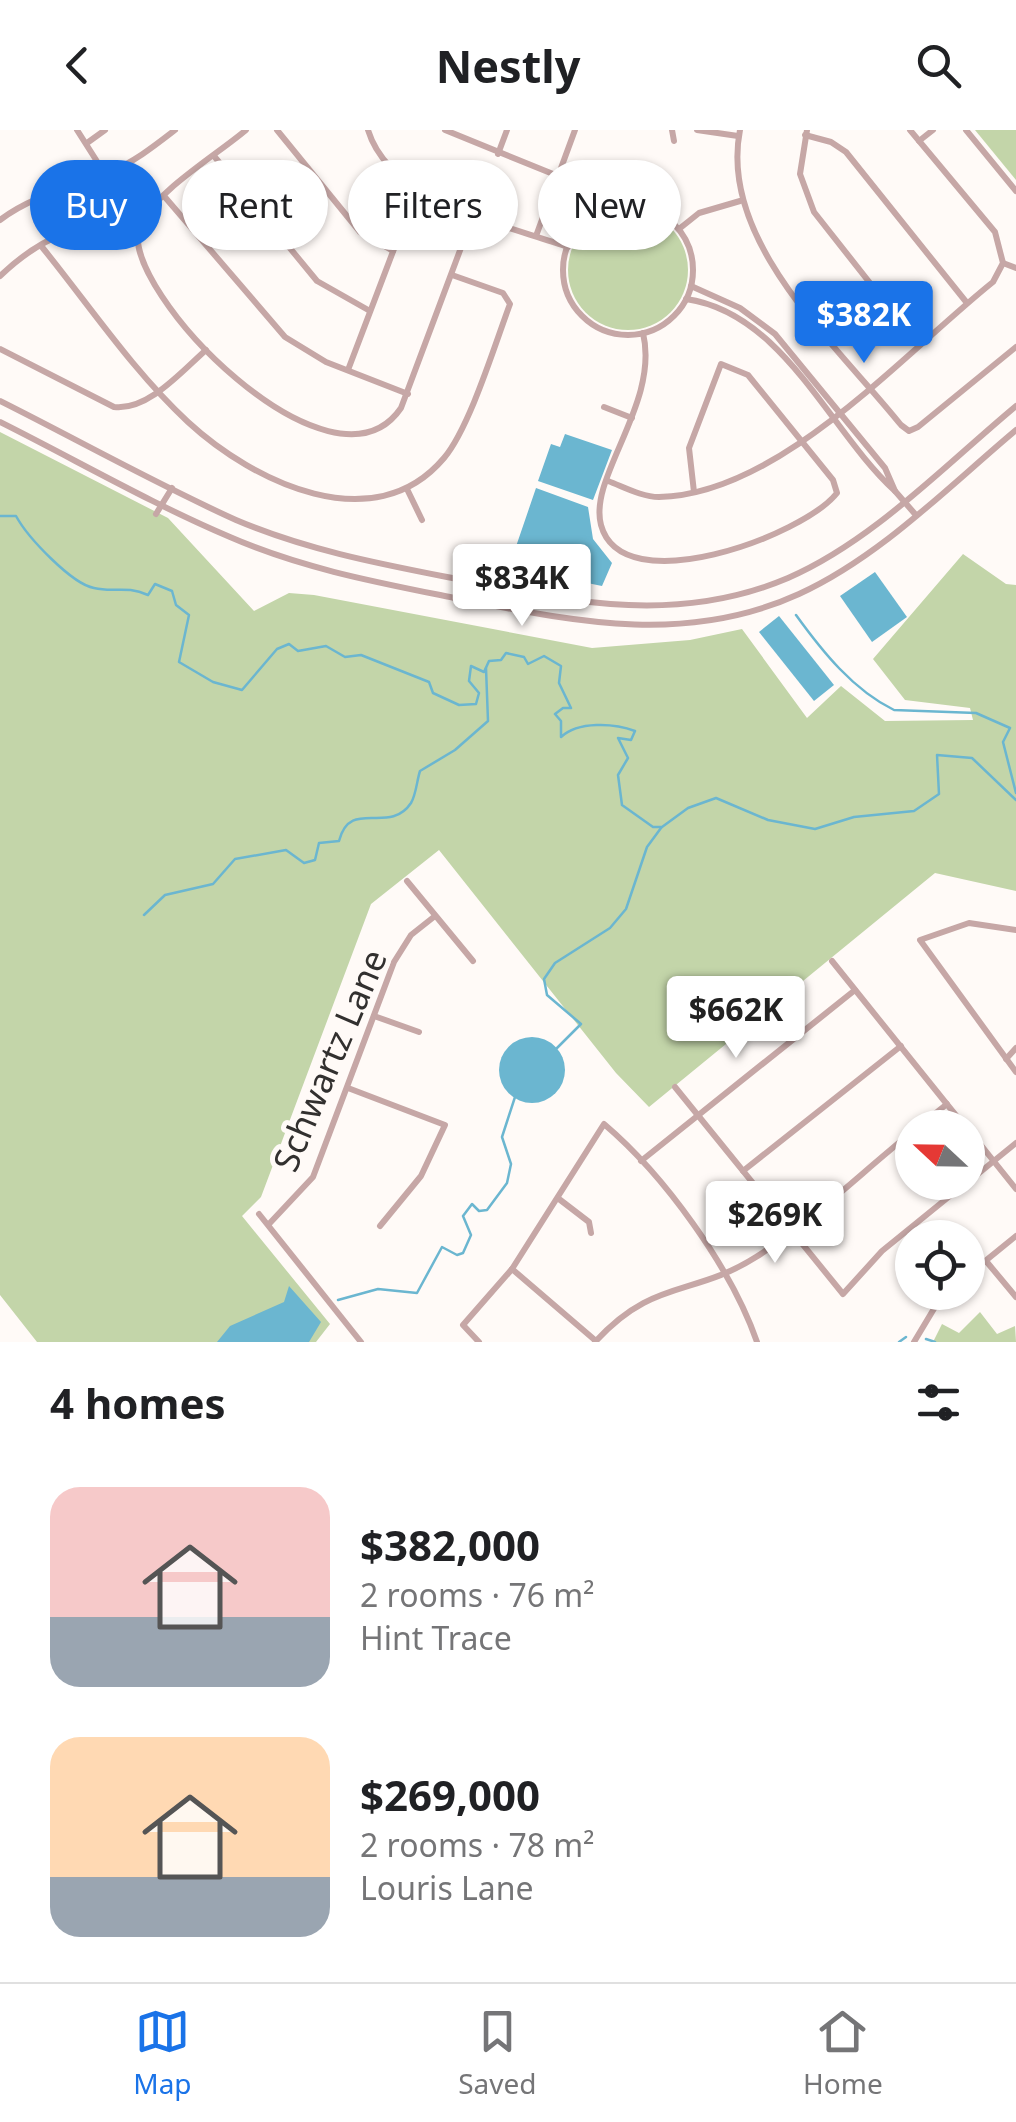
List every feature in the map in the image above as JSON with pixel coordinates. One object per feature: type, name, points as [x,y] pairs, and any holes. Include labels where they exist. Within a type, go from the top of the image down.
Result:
[{"type":"street","points":[[77,130],[97,160]]},
{"type":"street","points":[[88,143],[105,130]]},
{"type":"street","points":[[136,160],[174,130]]},
{"type":"street","points":[[277,130],[360,232],[393,251],[348,370]]},
{"type":"street","points":[[368,130],[384,160]]},
{"type":"street","points":[[445,130],[538,169]]},
{"type":"street","points":[[498,154],[507,130]]},
{"type":"street","points":[[564,160],[575,130]]},
{"type":"street","points":[[672,130],[674,141]]},
{"type":"street","points":[[698,130],[739,133],[740,201],[753,236],[782,279],[909,431],[1016,347]]},
{"type":"street","points":[[608,481],[652,496],[694,492],[757,472],[840,411],[993,282],[1003,263],[995,232],[910,130]]},
{"type":"street","points":[[919,141],[933,130]]},
{"type":"street","points":[[966,130],[1016,191]]},
{"type":"street","points":[[918,344],[814,212],[800,174],[806,132],[846,152],[966,303]]},
{"type":"street","points":[[243,133],[164,196],[277,330],[311,354],[408,394]]},
{"type":"street","points":[[214,156],[317,281],[370,311]]},
{"type":"street","points":[[0,220],[30,201]]},
{"type":"street","points":[[681,228],[699,213],[740,201]]},
{"type":"street","points":[[518,229],[536,236],[538,231]]},
{"type":"street","points":[[568,250],[566,290],[583,317],[610,333],[643,334],[664,324],[686,299],[691,286],[691,255],[681,234]]},
{"type":"street","points":[[0,276],[38,250]]},
{"type":"street","points":[[44,250],[158,390],[225,452],[298,488],[350,501],[407,489],[454,445],[506,314],[508,296],[452,275]]},
{"type":"street","points":[[138,250],[145,272],[206,350],[269,404],[340,434],[361,436],[379,430],[396,416],[408,394],[461,250]]},
{"type":"street","points":[[1003,263],[1016,268]]},
{"type":"street","points":[[691,286],[740,308],[765,326],[840,411],[884,468],[895,491]]},
{"type":"street","points":[[686,299],[711,306],[751,327],[788,363],[915,514]]},
{"type":"street","points":[[643,334],[646,378],[598,512],[605,539],[632,560],[655,561],[737,548],[806,518],[837,493],[833,480],[748,375],[721,364],[689,448],[694,492]]},
{"type":"street","points":[[0,349],[114,406],[138,404],[206,350]]},
{"type":"street","points":[[0,400],[236,520],[336,554],[557,599],[632,608],[699,604],[790,577],[852,541],[1016,406]]},
{"type":"street","points":[[604,407],[632,418]]},
{"type":"street","points":[[0,422],[229,537],[331,572],[554,617],[632,627],[702,623],[798,594],[862,556],[1016,430]]},
{"type":"street","points":[[156,514],[172,488]]},
{"type":"street","points":[[407,489],[422,520]]},
{"type":"street","points":[[407,881],[473,961]]},
{"type":"street","name":"Schwartz Lane","points":[[269,1224],[313,1177],[400,951],[435,916]]},
{"type":"street","points":[[1016,930],[969,923],[920,940],[1016,1072]]},
{"type":"street","points":[[832,961],[952,1110]]},
{"type":"street","points":[[640,1161],[855,990]]},
{"type":"street","points":[[374,1016],[420,1032]]},
{"type":"street","points":[[743,1172],[901,1046]]},
{"type":"street","points":[[1006,1059],[1016,1048]]},
{"type":"street","points":[[675,1087],[843,1294],[882,1250],[944,1200]]},
{"type":"street","points":[[348,1088],[445,1125],[421,1176],[380,1226]]},
{"type":"street","points":[[940,1110],[947,1104]]},
{"type":"street","points":[[479,1342],[463,1325],[512,1269],[604,1124],[640,1161],[726,1273],[756,1342]]},
{"type":"street","points":[[985,1168],[1016,1143]]},
{"type":"street","points":[[512,1269],[596,1341],[639,1302],[726,1273],[790,1230],[895,1146]]},
{"type":"street","points":[[985,1150],[1016,1190]]},
{"type":"street","points":[[559,1200],[589,1222],[591,1233]]},
{"type":"street","points":[[259,1214],[360,1342]]},
{"type":"street","points":[[1016,1236],[986,1261],[1016,1297]]},
{"type":"street","points":[[914,1342],[933,1310]]},
{"type":"green space","points":[[975,130],[1016,130],[1016,180]]},
{"type":"green space","points":[[681,243],[687,258],[687,282],[678,303],[661,320],[640,329],[616,329],[595,320],[578,303],[569,282],[572,250],[681,250]]},
{"type":"green space","points":[[0,432],[168,518],[254,611],[289,593],[314,595],[592,648],[690,640],[742,629],[807,718],[841,686],[885,721],[973,720],[970,708],[905,700],[873,659],[963,554],[1006,584],[1016,585],[1016,891],[935,873],[649,1107],[616,1073],[439,850],[371,904],[261,1197],[242,1216],[330,1324],[316,1342],[37,1342],[0,1295]]},
{"type":"green space","points":[[980,1312],[997,1334],[1015,1326],[1016,1342],[933,1342],[942,1324],[959,1333]]},
{"type":"water","points":[[565,434],[612,450],[593,500],[538,481],[551,444],[560,447]]},
{"type":"water","points":[[536,488],[588,507],[593,539],[612,563],[602,586],[509,567]]},
{"type":"water","points":[[875,572],[907,617],[872,642],[840,596]]},
{"type":"water","points":[[779,616],[834,685],[814,701],[759,632]]},
{"type":"water","points":[[532,1037],[545,1039],[555,1047],[563,1057],[563,1083],[555,1093],[545,1101],[532,1103],[519,1101],[509,1093],[501,1083],[499,1070],[501,1057],[509,1047],[519,1039]]},
{"type":"water","points":[[289,1286],[321,1322],[309,1342],[217,1342],[230,1326],[284,1302]]},
{"type":"waterway","points":[[0,516],[16,516],[51,559],[85,585],[148,595],[155,584],[172,591],[176,605],[189,615],[179,662],[213,682],[242,690],[277,649],[289,644],[298,651],[326,646],[345,657],[361,655],[429,682],[433,693],[459,705],[476,704],[479,693],[469,681],[471,666],[484,672],[489,661],[501,660],[506,653],[524,657],[528,664],[544,656],[561,666],[559,683],[571,708],[555,714],[561,721],[561,737],[577,728],[596,725],[635,731],[631,740],[618,738],[628,758],[618,775],[622,805],[653,827],[662,827],[688,808],[716,798],[768,820],[815,829],[854,817],[914,811],[939,794],[937,755],[972,758],[1016,800]]},
{"type":"waterway","points":[[796,615],[852,681],[894,710],[976,713],[1010,728],[1003,742],[1016,793]]},
{"type":"waterway","points":[[144,915],[165,895],[213,884],[235,859],[286,850],[304,863],[315,860],[319,843],[339,841],[352,821],[392,817],[402,812],[413,800],[420,771],[455,750],[488,721],[486,668]]},
{"type":"waterway","points":[[556,1049],[581,1024],[547,995],[544,979],[555,963],[610,928],[626,909],[647,847],[661,828]]},
{"type":"waterway","points":[[338,1300],[378,1289],[417,1293],[442,1247],[457,1255],[463,1253],[471,1235],[463,1216],[472,1204],[479,1211],[487,1210],[507,1183],[511,1164],[502,1137],[515,1097]]},
{"type":"waterway","points":[[899,1342],[906,1337]]},
{"type":"waterway","points":[[926,1339],[935,1342]]}]
